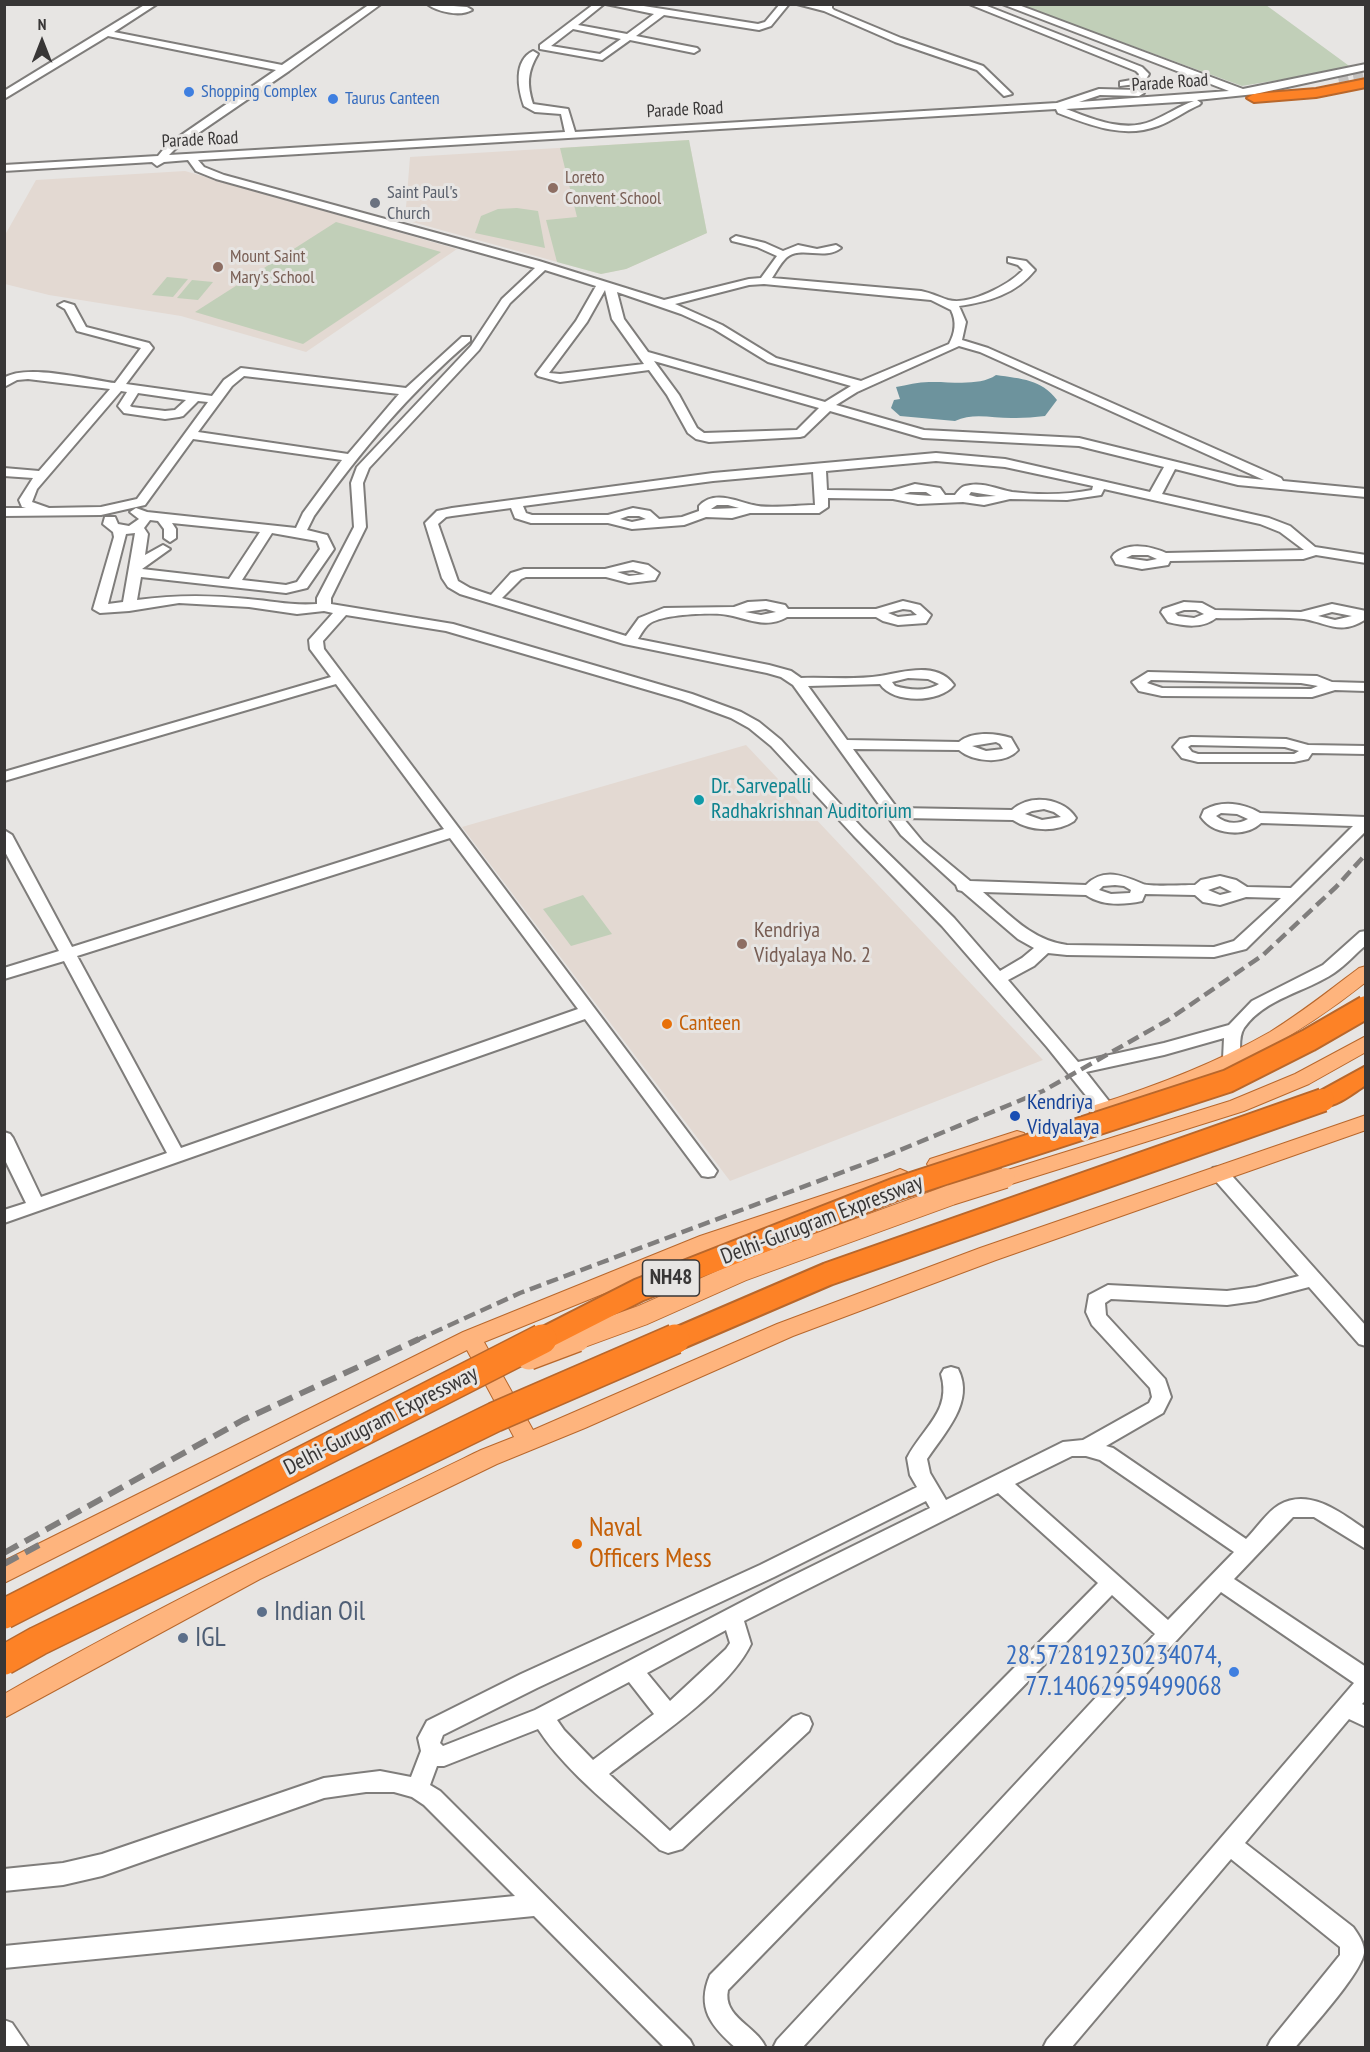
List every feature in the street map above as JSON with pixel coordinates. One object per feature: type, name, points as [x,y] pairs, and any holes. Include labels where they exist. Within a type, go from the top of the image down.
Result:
[{"type":"highway","points":[[1249,95],[1306,94],[1365,83]]},
{"type":"highway","name":"Delhi-Gurugram Expressway","points":[[4,1614],[639,1290],[896,1190],[1228,1081],[1308,1040],[1365,1007]]},
{"type":"highway","name":"Delhi-Gurugram Expressway","points":[[4,1660],[38,1641],[495,1418],[817,1279],[1323,1100],[1365,1074]]},
{"type":"main road","points":[[4,1573],[471,1338],[708,1242],[1106,1109],[1231,1059],[1263,1044],[1320,1009],[1365,972]]},
{"type":"main road","points":[[444,1389],[643,1315],[742,1271],[951,1195],[1237,1106],[1302,1078],[1365,1043]]},
{"type":"main road","points":[[1323,1100],[1365,1084]]},
{"type":"main road","points":[[4,1707],[84,1661],[251,1572],[489,1457],[784,1330],[988,1254],[1365,1122]]},
{"type":"main road","points":[[471,1338],[528,1442]]},
{"type":"street","points":[[4,96],[153,4]]},
{"type":"street","points":[[158,161],[171,147],[377,4]]},
{"type":"street","points":[[431,4],[443,9],[466,10]]},
{"type":"street","points":[[600,4],[543,47],[599,57],[606,56],[661,13]]},
{"type":"street","points":[[610,4],[759,27],[768,24],[785,4]]},
{"type":"street","points":[[801,4],[828,7],[898,40],[980,68],[1007,94]]},
{"type":"street","points":[[973,4],[1098,52],[1139,69],[1144,74],[1141,81],[1123,84]]},
{"type":"street","points":[[1006,4],[1249,95]]},
{"type":"street","points":[[571,26],[694,50]]},
{"type":"street","points":[[106,33],[286,69]]},
{"type":"street","points":[[533,54],[524,69],[522,79],[529,106],[535,109],[565,111],[570,134]]},
{"type":"street","name":"Parade Road","points":[[4,168],[193,160],[1249,95],[1365,67]]},
{"type":"street","name":"Parade Road","points":[[1061,108],[1198,103],[1340,82]]},
{"type":"street","points":[[1061,108],[1102,125],[1127,128],[1153,124],[1198,103]]},
{"type":"street","name":"Parade Road","points":[[193,160],[570,134],[772,125]]},
{"type":"street","points":[[193,160],[200,169],[220,177],[420,230],[663,304],[718,327],[772,360],[861,385]]},
{"type":"street","name":"Parade Road","points":[[4,174],[158,161]]},
{"type":"street","points":[[736,239],[761,245],[783,255]]},
{"type":"street","points":[[764,281],[783,255],[798,248],[816,252],[836,248]]},
{"type":"street","points":[[950,304],[977,300],[1010,289],[1029,270],[1022,263],[1012,260]]},
{"type":"street","points":[[324,607],[324,598],[360,527],[361,518],[355,491],[363,467],[475,348],[506,301],[539,272],[542,267],[539,265]]},
{"type":"street","points":[[607,286],[616,316],[654,366],[683,410],[692,430],[703,437],[800,433],[826,408],[861,385],[949,348],[956,342],[961,320],[958,311],[950,304],[935,297],[915,293],[764,281],[749,282],[663,304]]},
{"type":"street","points":[[607,286],[542,374],[560,378],[654,366]]},
{"type":"street","points":[[56,511],[26,504],[24,500],[41,476],[118,387],[146,352],[147,347],[81,329],[70,308],[64,305]]},
{"type":"street","points":[[300,532],[321,498],[352,458],[409,392],[466,339]]},
{"type":"street","points":[[956,342],[980,349],[1291,487]]},
{"type":"street","points":[[646,355],[922,434],[1079,442],[1238,481],[1365,493]]},
{"type":"street","points":[[129,607],[142,534],[138,515],[141,502],[233,377],[245,371],[409,392]]},
{"type":"street","points":[[4,384],[14,377],[24,375],[216,400]]},
{"type":"street","points":[[134,390],[125,408],[165,415],[179,413],[195,397]]},
{"type":"street","points":[[190,435],[352,458]]},
{"type":"street","points":[[1365,559],[1309,553],[1285,529],[1272,523],[1005,463],[962,458],[920,458],[712,477],[452,512],[442,514],[431,522],[449,578],[453,584],[465,591],[628,641],[769,669],[786,674],[798,682],[910,837],[963,886],[1024,935],[1045,947],[1083,950],[1223,950],[1240,945],[1365,822]]},
{"type":"street","points":[[1154,497],[1171,465]]},
{"type":"street","points":[[516,504],[520,515],[525,519],[610,519],[624,525],[684,521],[705,513],[732,514],[750,509],[821,509],[819,467]]},
{"type":"street","points":[[4,471],[41,476]]},
{"type":"street","points":[[821,494],[895,495],[902,499],[913,500],[939,497],[992,501],[1009,495],[1087,495],[1097,492],[1101,484]]},
{"type":"street","points":[[4,512],[85,511],[95,517],[116,518],[138,515],[269,528],[300,532],[322,538],[327,549],[302,585],[286,589],[135,569]]},
{"type":"street","points":[[116,518],[138,515]]},
{"type":"street","points":[[135,569],[167,544],[170,529],[161,517]]},
{"type":"street","points":[[116,518],[120,537],[100,609],[179,599],[249,603],[297,610],[324,607],[448,627],[687,697],[747,721],[776,743],[859,833],[948,922],[1106,1109]]},
{"type":"street","points":[[233,583],[269,528]]},
{"type":"street","points":[[1164,557],[1254,557],[1264,563],[1287,565],[1297,562],[1309,553]]},
{"type":"street","points":[[493,600],[516,576],[524,573],[609,573]]},
{"type":"street","points":[[342,610],[320,634],[315,644],[708,1171]]},
{"type":"street","points":[[628,641],[644,621],[658,613],[736,611],[742,616],[763,619],[775,618],[784,613],[879,613]]},
{"type":"street","points":[[1212,614],[1305,615],[1320,622],[1335,624],[1350,622],[1364,615]]},
{"type":"street","points":[[1330,687],[1324,691],[1312,693],[1162,692],[1144,688],[1139,682],[1148,676],[1301,679],[1317,680],[1330,687],[1365,687]]},
{"type":"street","points":[[4,777],[340,679]]},
{"type":"street","points":[[798,682],[884,680]]},
{"type":"street","points":[[1308,749],[1305,754],[1294,758],[1209,759],[1187,755],[1179,747],[1191,741],[1286,743],[1308,749],[1365,750]]},
{"type":"street","points":[[843,744],[963,746]]},
{"type":"street","points":[[894,813],[1016,815]]},
{"type":"street","points":[[1257,819],[1365,822]]},
{"type":"street","points":[[4,974],[455,831]]},
{"type":"street","points":[[4,835],[177,1156]]},
{"type":"street","points":[[963,886],[1090,890],[1093,894],[1102,897],[1127,898],[1136,897],[1139,889],[1199,890],[1208,899],[1222,900],[1232,899],[1243,892],[1295,893]]},
{"type":"street","points":[[1231,1059],[1232,1035],[1258,1005],[1329,969],[1365,936]]},
{"type":"street","points":[[998,979],[1028,962],[1045,947]]},
{"type":"street","points":[[4,1217],[588,1012]]},
{"type":"street","points":[[1073,1069],[1164,1049],[1236,1029]]},
{"type":"street","points":[[4,1138],[36,1206]]},
{"type":"street","points":[[1219,1173],[1365,1339]]},
{"type":"street","points":[[1086,1448],[1156,1408],[1161,1404],[1163,1398],[1158,1384],[1099,1320],[1094,1306],[1101,1295],[1119,1291],[1227,1298],[1256,1294],[1313,1279]]},
{"type":"street","points":[[942,1510],[920,1475],[917,1458],[952,1404],[955,1388],[951,1374]]},
{"type":"street","points":[[929,1490],[767,1571],[529,1681],[435,1728],[429,1738],[432,1750],[439,1757],[444,1756],[543,1717],[787,1588],[1070,1448],[1086,1448],[1106,1454],[1248,1551]]},
{"type":"street","points":[[999,1482],[1169,1633]]},
{"type":"street","points":[[785,2048],[1169,1633],[1286,1511],[1301,1506],[1322,1510],[1365,1541]]},
{"type":"street","points":[[767,1571],[787,1588]]},
{"type":"street","points":[[1220,1580],[1365,1679]]},
{"type":"street","points":[[754,2048],[722,2019],[714,1997],[718,1983],[1112,1582]]},
{"type":"street","points":[[592,1774],[712,1678],[737,1653],[741,1644],[732,1617]]},
{"type":"street","points":[[632,1670],[667,1714]]},
{"type":"street","points":[[1055,2048],[1229,1844],[1356,1712],[1365,1684]]},
{"type":"street","points":[[543,1717],[556,1737],[592,1774],[665,1842],[671,1843],[801,1724]]},
{"type":"street","points":[[418,1787],[432,1750]]},
{"type":"street","points":[[4,1881],[63,1874],[102,1865],[324,1788],[394,1782],[418,1787],[432,1798],[682,2048]]},
{"type":"street","points":[[1229,1844],[1345,1935],[1352,1947],[1352,1958],[1279,2048]]},
{"type":"street","points":[[4,1957],[538,1905]]},
{"type":"street","points":[[4,2031],[17,2048]]},
{"type":"shaded area","name":"Loreto Convent School","points":[[689,140],[707,233],[626,269],[601,274],[405,220],[410,157]]},
{"type":"shaded area","name":"Mount Saint Mary's School","points":[[185,171],[457,249],[306,352],[181,316],[49,295],[5,284],[5,235],[36,180]]},
{"type":"shaded area","name":"Kendriya Vidyalaya No. 2","points":[[746,745],[1043,1060],[730,1181],[462,827]]},
{"type":"green space","points":[[1020,5],[1266,5],[1352,68],[1242,86]]},
{"type":"green space","points":[[689,140],[707,233],[626,269],[601,274],[557,262],[546,220],[577,217],[560,148]]},
{"type":"green space","points":[[517,208],[538,211],[545,248],[475,233],[481,216],[498,209]]},
{"type":"green space","points":[[336,222],[441,252],[303,344],[195,312]]},
{"type":"green space","points":[[167,277],[188,279],[173,297],[152,295]]},
{"type":"green space","points":[[192,280],[213,282],[198,300],[177,298]]},
{"type":"green space","points":[[583,895],[612,934],[571,946],[543,909]]},
{"type":"water","points":[[996,375],[1038,384],[1057,400],[1045,416],[1023,418],[977,416],[955,421],[900,416],[891,408],[894,400],[900,399],[896,387],[925,382],[973,382]]},
{"type":"tunnel","points":[[1339,82],[1366,76]]},
{"type":"railway","points":[[415,1341],[520,1293],[888,1155],[1043,1091],[1168,1020],[1263,955],[1336,887],[1366,854]]},
{"type":"railway","points":[[4,1553],[243,1420],[419,1339]]},
{"type":"railway","points":[[4,1564],[39,1545]]},
{"type":"place","name":"Shopping Complex","points":[[189,92]]},
{"type":"place","name":"Taurus Canteen","points":[[333,99]]},
{"type":"place","name":"Loreto Convent School","points":[[553,188]]},
{"type":"place","name":"Saint Paul's Church","points":[[375,203]]},
{"type":"place","name":"Mount Saint Mary's School","points":[[218,267]]},
{"type":"place","name":"Dr. Sarvepalli Radhakrishnan Auditorium","points":[[699,800]]},
{"type":"place","name":"Kendriya Vidyalaya No. 2","points":[[742,944]]},
{"type":"place","name":"Canteen","points":[[667,1024]]},
{"type":"place","name":"Kendriya Vidyalaya","points":[[1015,1116]]},
{"type":"place","name":"Naval Officers Mess","points":[[577,1544]]},
{"type":"place","name":"Indian Oil","points":[[262,1612]]},
{"type":"place","name":"IGL","points":[[183,1638]]},
{"type":"place","name":"28.572819230234074, 77.14062959499068","points":[[1234,1672]]}]
